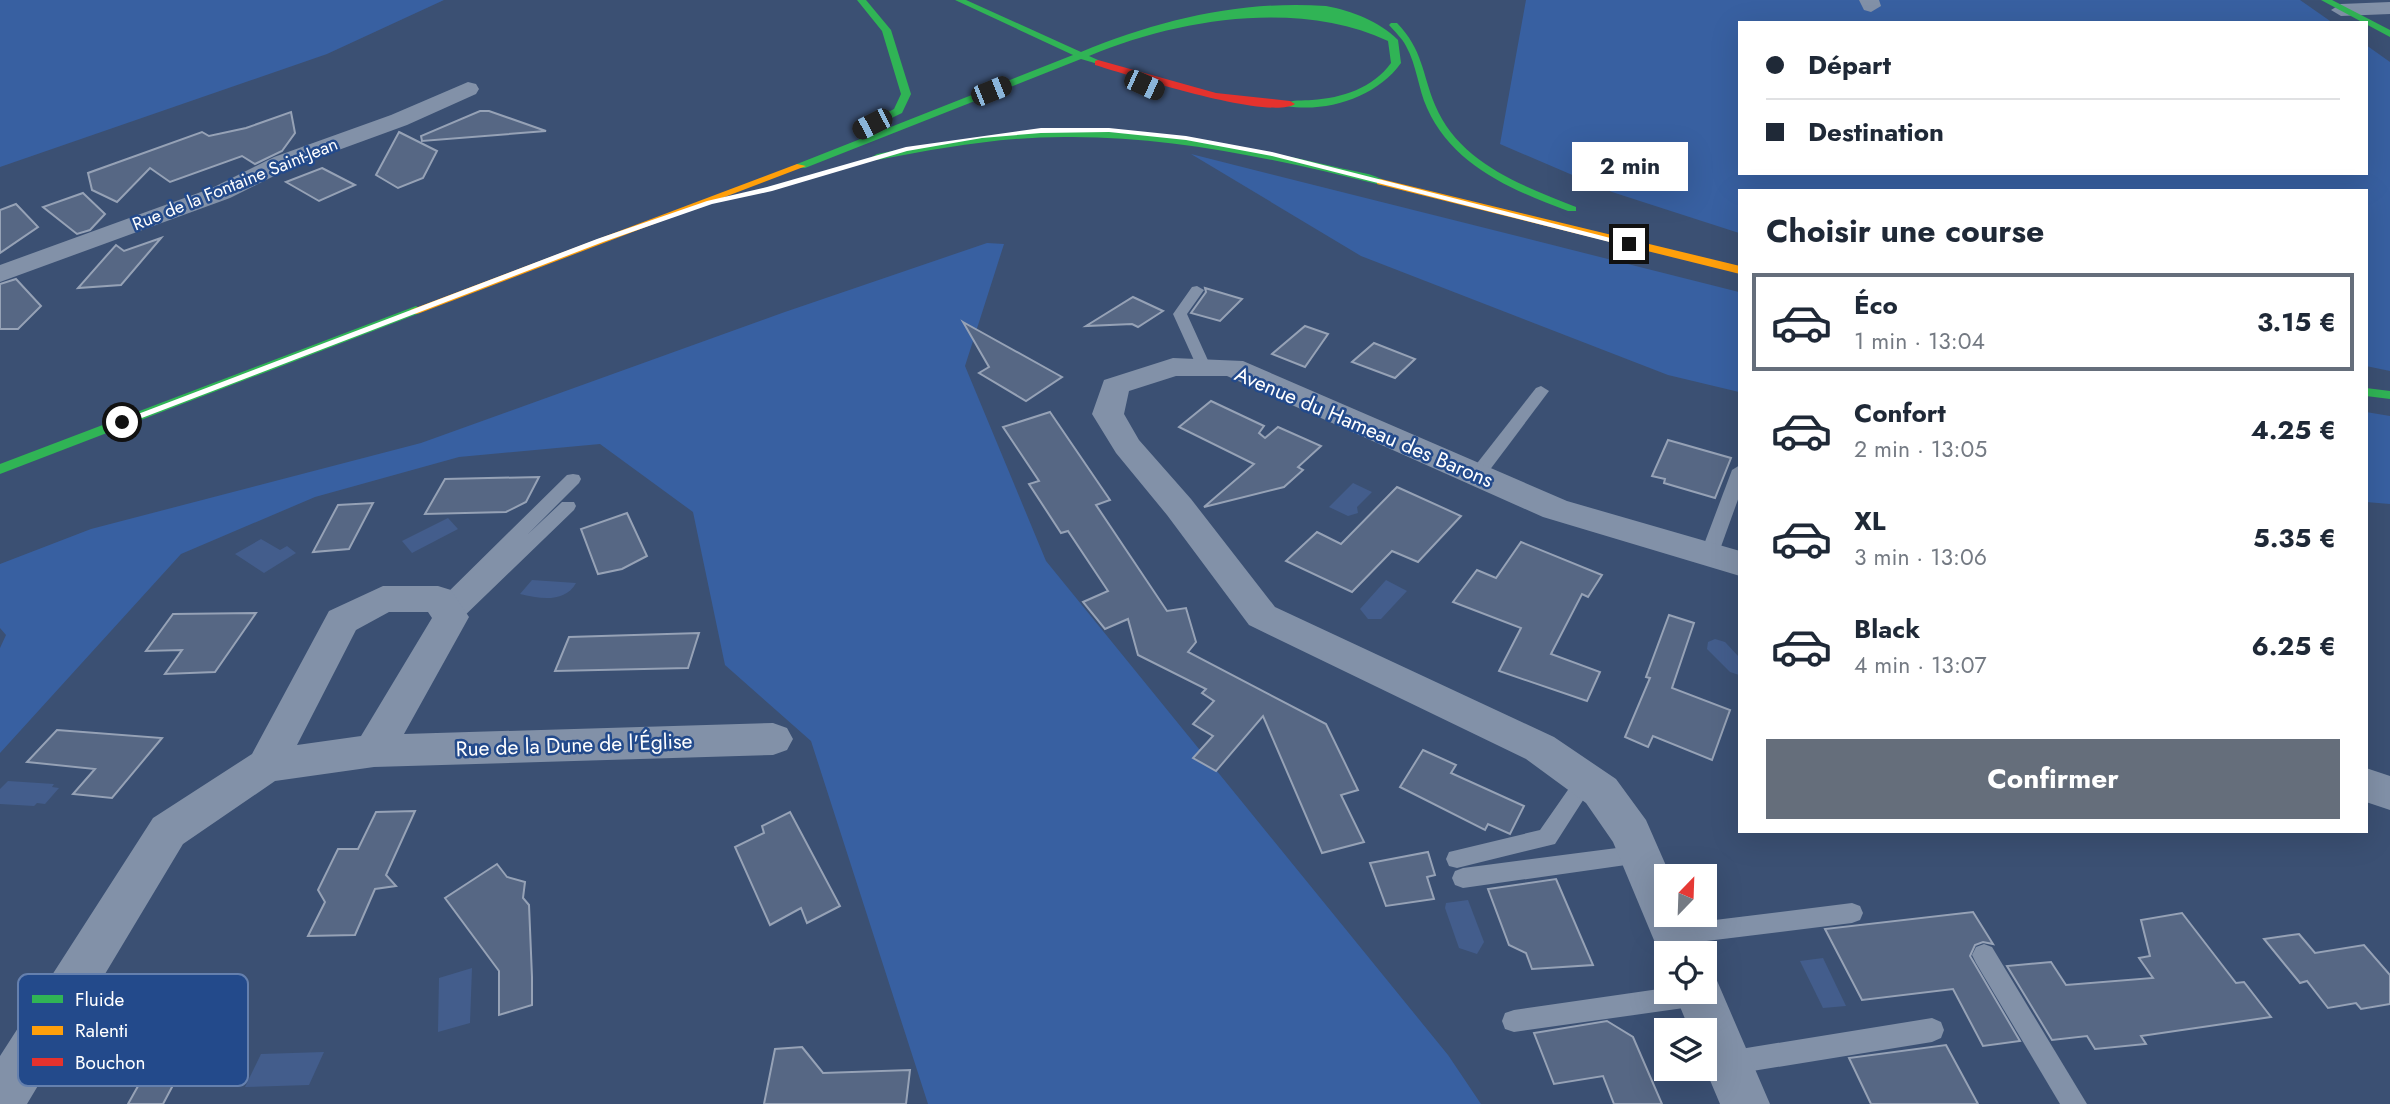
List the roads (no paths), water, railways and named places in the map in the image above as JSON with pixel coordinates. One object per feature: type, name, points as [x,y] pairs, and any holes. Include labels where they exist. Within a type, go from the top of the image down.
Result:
[{"type":"main road","points":[[852,135],[893,114],[906,103],[886,30],[861,0]]},
{"type":"main road","points":[[959,0],[1216,113]]},
{"type":"main road","points":[[600,240],[710,202],[1198,6],[1227,0]]},
{"type":"main road","points":[[1322,0],[1378,16],[1408,36],[1424,68],[1431,106],[1445,132],[1490,172],[1518,188],[1732,269]]},
{"type":"main road","points":[[1098,63],[1205,96],[1247,102],[1289,103],[1325,101],[1371,87],[1390,74],[1398,54],[1396,45],[1380,29],[1354,16],[1298,4],[1235,5],[1119,38]]},
{"type":"main road","points":[[2333,5],[2364,21]]},
{"type":"main road","points":[[2368,23],[2390,34]]},
{"type":"main road","points":[[0,469],[600,240],[852,135],[1012,79]]},
{"type":"main road","points":[[710,202],[769,189],[906,149],[1029,131],[1109,130],[1186,138],[1272,154],[1732,269]]},
{"type":"main road","points":[[1315,148],[1558,227]]},
{"type":"main road","points":[[2368,392],[2390,395]]},
{"type":"street","points":[[2333,5],[2390,8]]},
{"type":"street","name":"Rue de la Fontaine Saint-Jean","points":[[0,274],[221,193],[283,162],[399,120],[468,89]]},
{"type":"street","name":"Avenue du Hameau des Barons","points":[[1676,941],[1631,833],[1608,801],[1586,780],[1540,748],[1262,616],[1179,507],[1127,446],[1108,414],[1115,386],[1173,367],[1232,367],[1555,509],[1724,559]]},
{"type":"street","name":"Rue de la Dune de l'Église","points":[[266,766],[342,621],[383,599],[438,599],[448,612]]},
{"type":"street","points":[[374,751],[448,612]]},
{"type":"street","name":"Rue de la Dune de l'Église","points":[[79,974],[168,831],[266,766],[374,751],[774,739]]},
{"type":"street","points":[[2368,786],[2390,793]]},
{"type":"street","name":"Avenue du Hameau des Barons","points":[[1703,1004],[1737,1084]]},
{"type":"street","name":"Rue de la Dune de l'Église","points":[[0,1101],[18,1072]]},
{"type":"lane","points":[[1197,290],[1180,313],[1204,367]]},
{"type":"lane","points":[[1477,475],[1541,391]]},
{"type":"lane","points":[[448,612],[573,479]]},
{"type":"lane","points":[[1724,559],[1738,481]]},
{"type":"lane","points":[[448,612],[568,506]]},
{"type":"lane","points":[[1586,780],[1547,838],[1460,869],[1640,853]]},
{"type":"lane","points":[[1717,959],[1852,913]]},
{"type":"lane","points":[[1984,955],[2074,1104]]},
{"type":"lane","points":[[1514,1021],[1654,979]]},
{"type":"lane","points":[[1737,1084],[1932,1030]]}]
